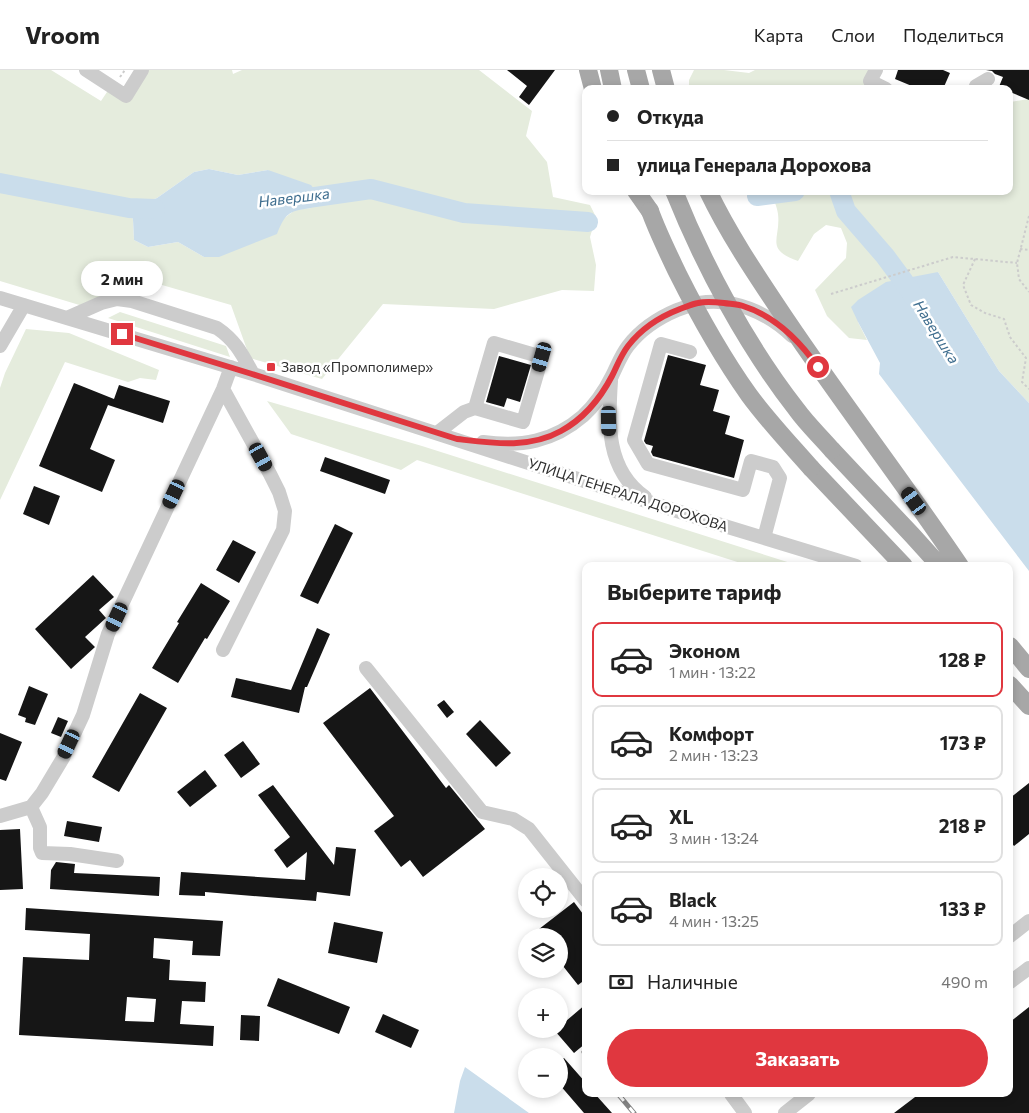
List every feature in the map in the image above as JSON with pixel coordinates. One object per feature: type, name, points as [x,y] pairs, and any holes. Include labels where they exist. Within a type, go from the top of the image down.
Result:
[{"type":"main road","points":[[588,70],[592,85]]},
{"type":"main road","points":[[608,70],[612,85]]},
{"type":"main road","points":[[636,70],[640,85]]},
{"type":"main road","points":[[661,70],[665,85]]},
{"type":"main road","points":[[639,195],[650,211]]},
{"type":"main road","points":[[645,195],[657,230],[696,309],[716,346],[750,396],[811,468],[900,562]]},
{"type":"main road","points":[[676,195],[722,292],[773,378],[798,411],[832,450],[936,562]]},
{"type":"main road","points":[[710,195],[762,284],[807,352],[957,562]]},
{"type":"main road","points":[[1013,646],[1026,665]]},
{"type":"main road","points":[[1013,650],[1026,665]]},
{"type":"main road","points":[[1013,688],[1029,706]]},
{"type":"street","points":[[86,70],[126,96],[142,70]]},
{"type":"street","points":[[876,70],[870,81],[878,85]]},
{"type":"street","points":[[978,85],[988,79]]},
{"type":"street","name":"УЛИЦА ГЕНЕРАЛА ДОРОХОВА","points":[[0,298],[231,367],[654,504],[843,562]]},
{"type":"street","points":[[67,318],[101,303],[117,300],[132,301],[217,328],[235,343],[252,374]]},
{"type":"street","points":[[457,439],[520,444],[539,440],[561,431],[583,415],[600,397],[628,346],[648,326],[660,318],[697,303],[713,302],[741,305],[760,313],[781,326],[807,352]]},
{"type":"street","points":[[0,346],[24,305]]},
{"type":"street","points":[[437,433],[464,412],[475,408],[523,422],[542,357],[494,343],[475,408]]},
{"type":"street","points":[[690,352],[661,344],[634,440],[648,464],[742,490],[750,461],[773,467],[780,478],[764,538]]},
{"type":"street","points":[[0,816],[31,807],[42,793],[63,758],[83,715],[108,634],[223,390],[231,367]]},
{"type":"street","points":[[611,377],[609,408],[613,451],[626,480],[654,504]]},
{"type":"street","points":[[223,390],[270,474],[279,492],[285,511],[283,530],[223,650]]},
{"type":"street","points":[[366,668],[482,812],[513,819],[529,829],[582,896]]},
{"type":"street","points":[[31,807],[40,827],[40,848],[42,853],[70,854],[117,862]]},
{"type":"street","points":[[1013,934],[1029,921]]},
{"type":"street","points":[[1013,980],[1029,968]]},
{"type":"street","points":[[733,1097],[745,1113]]},
{"type":"street","points":[[785,1113],[805,1097]]},
{"type":"path","points":[[1029,216],[1017,263],[1019,279],[1029,292]]},
{"type":"path","points":[[1020,249],[1029,250]]},
{"type":"path","points":[[831,294],[953,257],[1017,263]]},
{"type":"path","points":[[975,259],[963,285],[971,305],[1004,319],[1010,337],[1026,358],[1022,382],[1029,389]]},
{"type":"green space","points":[[0,70],[51,70],[101,101],[111,86],[126,95],[142,70],[232,70],[233,74],[242,70],[479,70],[532,111],[526,136],[547,162],[553,197],[590,205],[596,217],[590,237],[596,265],[594,291],[562,290],[494,309],[383,304],[322,379],[250,358],[231,305],[131,276],[86,307],[0,281]],"holes":[[[209,169],[238,175],[268,170],[311,208],[295,210],[283,219],[204,257],[178,242],[148,247],[134,240],[133,220],[129,208],[157,198],[194,172]]]},
{"type":"green space","points":[[694,70],[724,70],[749,73],[755,70],[871,70],[874,85],[689,85],[689,80]]},
{"type":"green space","points":[[1029,99],[1029,403],[999,371],[938,272],[858,322],[867,340],[849,338],[827,316],[815,290],[846,258],[847,243],[841,228],[826,225],[814,234],[798,261],[788,257],[781,252],[776,242],[778,214],[772,195],[1013,195],[1013,102]]},
{"type":"green space","points":[[120,312],[226,346],[230,357],[108,318]]},
{"type":"green space","points":[[26,329],[69,333],[159,370],[156,380],[140,378],[128,382],[65,362],[0,500],[0,388]]},
{"type":"green space","points":[[267,401],[422,446],[787,562],[737,562],[417,460],[401,470],[291,434]]},
{"type":"water","points":[[209,169],[238,175],[268,170],[311,185],[320,197],[311,208],[292,212],[288,215],[282,222],[277,234],[219,257],[204,257],[178,242],[148,247],[134,240],[133,220],[129,208],[157,198],[194,172]]},
{"type":"water","points":[[938,272],[999,371],[1029,403],[1029,571],[879,374],[880,363],[851,307],[858,300],[886,282]]},
{"type":"water","points":[[465,1067],[529,1113],[454,1113],[460,1081]]},
{"type":"building","points":[[507,70],[555,70],[529,105],[519,97],[527,86]]},
{"type":"building","points":[[898,70],[943,70],[950,73],[945,85],[909,85],[895,79]]},
{"type":"building","points":[[986,70],[1029,70],[1029,100],[1013,93],[1013,85],[1000,85],[1003,77]]},
{"type":"building","points":[[668,355],[706,365],[700,385],[719,390],[713,411],[730,416],[725,434],[744,440],[734,478],[653,456],[651,452],[653,446],[646,444],[644,441]]},
{"type":"building","points":[[499,356],[531,365],[520,402],[507,398],[504,407],[486,402]]},
{"type":"building","points":[[74,383],[114,399],[119,385],[170,401],[163,423],[108,405],[90,449],[115,460],[102,492],[39,466]]},
{"type":"building","points":[[325,457],[390,480],[385,494],[320,471]]},
{"type":"building","points":[[34,486],[60,496],[49,525],[23,514]]},
{"type":"building","points":[[335,524],[353,533],[318,604],[300,596]]},
{"type":"building","points":[[233,540],[256,552],[239,583],[216,570]]},
{"type":"building","points":[[93,575],[114,597],[99,610],[106,618],[85,637],[95,647],[71,669],[35,629]]},
{"type":"building","points":[[201,583],[230,601],[178,683],[152,668]]},
{"type":"building","points":[[317,628],[330,634],[307,687],[305,687],[299,713],[231,697],[236,678],[291,690]]},
{"type":"building","points":[[29,686],[48,694],[35,725],[25,722],[26,718],[18,715]]},
{"type":"building","points":[[370,688],[446,788],[449,785],[485,829],[423,877],[410,860],[401,867],[374,831],[394,816],[323,723]]},
{"type":"building","points":[[140,693],[167,708],[119,792],[92,777]]},
{"type":"building","points":[[444,700],[454,712],[447,718],[437,705]]},
{"type":"building","points":[[58,717],[68,721],[61,737],[51,733]]},
{"type":"building","points":[[480,720],[511,753],[496,767],[466,734]]},
{"type":"building","points":[[0,733],[22,742],[6,781],[0,779]]},
{"type":"building","points":[[243,741],[260,764],[241,778],[224,755]]},
{"type":"building","points":[[205,770],[217,786],[190,807],[177,792]]},
{"type":"building","points":[[1029,783],[1029,834],[1014,846],[1013,845],[1013,796]]},
{"type":"building","points":[[273,785],[334,865],[336,847],[356,849],[350,896],[317,892],[316,901],[205,892],[205,896],[179,895],[181,872],[305,880],[307,852],[287,868],[274,850],[290,837],[258,795]]},
{"type":"building","points":[[67,821],[102,827],[99,842],[64,836]]},
{"type":"building","points":[[20,829],[23,889],[0,890],[0,830]]},
{"type":"building","points":[[56,862],[75,864],[74,873],[160,877],[159,896],[50,889],[51,870]]},
{"type":"building","points":[[574,902],[582,913],[582,982],[578,985],[568,972],[568,928],[540,928],[553,918],[568,918],[568,907]]},
{"type":"building","points":[[26,908],[223,921],[220,956],[192,955],[193,941],[154,938],[153,958],[170,960],[169,980],[206,982],[205,1002],[182,1001],[180,1024],[214,1026],[213,1046],[19,1035],[23,957],[89,960],[90,934],[25,930]],"holes":[[[127,997],[156,999],[154,1022],[125,1021]]]},
{"type":"building","points":[[334,922],[383,932],[377,963],[328,953]]},
{"type":"building","points":[[278,978],[350,1007],[339,1034],[267,1006]]},
{"type":"building","points":[[582,1007],[582,1046],[574,1053],[561,1038],[568,1038],[568,1019]]},
{"type":"building","points":[[1029,1007],[1029,1113],[894,1113],[915,1097],[1013,1097],[1013,1020]]},
{"type":"building","points":[[383,1014],[419,1030],[411,1048],[375,1032]]},
{"type":"building","points":[[241,1015],[260,1016],[259,1041],[240,1040]]},
{"type":"building","points":[[568,1063],[582,1078],[582,1097],[598,1097],[612,1113],[584,1113],[568,1094]]},
{"type":"waterway","name":"Навершка","points":[[0,183],[129,208],[155,209]]},
{"type":"waterway","name":"Навершка","points":[[294,200],[371,189],[464,213],[588,222]]},
{"type":"waterway","name":"Навершка","points":[[757,196],[765,195]]},
{"type":"waterway","name":"Навершка","points":[[840,195],[846,211],[885,256],[917,301]]},
{"type":"railway","points":[[621,1097],[634,1113]]},
{"type":"place","name":"Завод «Промполимер»","points":[[271,367]]},
{"type":"route","points":[[122,334],[457,439],[491,443],[520,444],[539,440],[561,431],[583,415],[600,397],[628,346],[637,336],[660,318],[697,303],[713,302],[741,305],[760,313],[781,326],[807,352],[818,367]]}]
